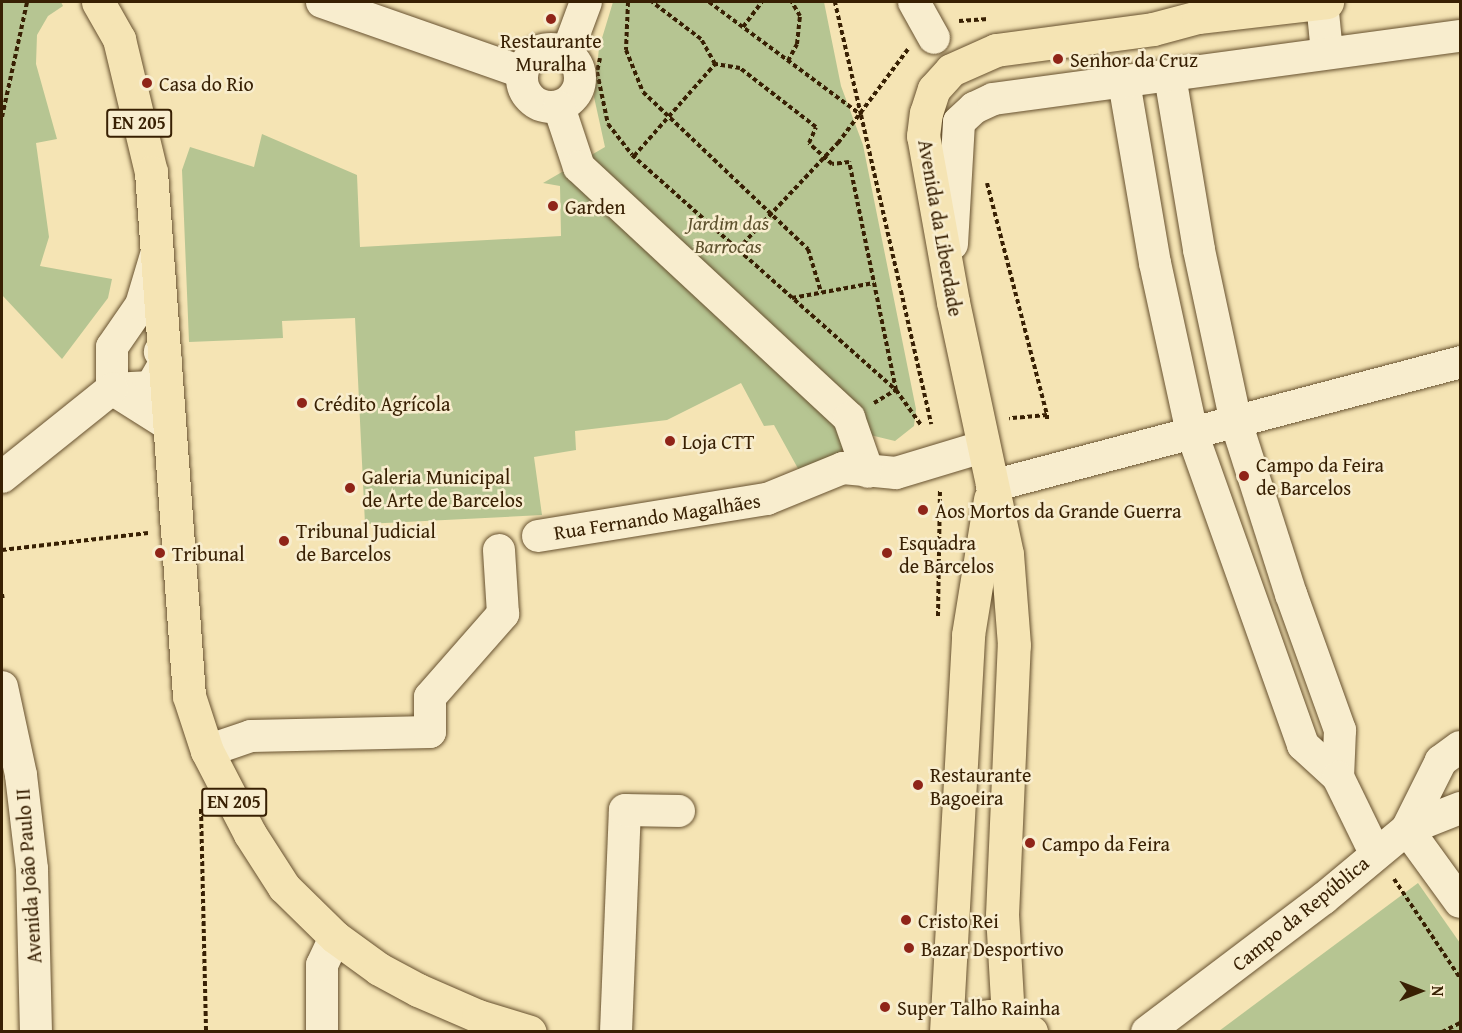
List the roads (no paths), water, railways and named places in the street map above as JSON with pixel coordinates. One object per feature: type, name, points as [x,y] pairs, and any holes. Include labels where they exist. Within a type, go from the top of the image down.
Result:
[{"type":"main road","name":"EN 205","points":[[98,2],[119,39],[151,172],[166,361],[175,530],[189,696],[207,751],[250,834],[284,887],[335,937],[379,969],[418,990],[478,1016],[530,1032]]},
{"type":"main road","name":"Avenida da Liberdade","points":[[1019,1025],[1002,915],[1014,645],[1006,554],[953,302],[923,136],[934,89],[951,70],[996,50],[1154,29],[1198,16],[1324,2]]},
{"type":"main road","points":[[946,1032],[968,635],[977,561],[992,486]]},
{"type":"main road","points":[[951,1032],[974,1018],[1019,1025]]},
{"type":"street","points":[[322,2],[522,72]]},
{"type":"street","points":[[567,53],[586,2]]},
{"type":"street","points":[[914,2],[934,38]]},
{"type":"street","points":[[1324,2],[1327,53]]},
{"type":"street","points":[[953,302],[951,209],[959,122],[974,108],[993,99],[1461,36]]},
{"type":"street","points":[[546,49],[567,53],[576,61],[580,83],[577,94],[559,107],[539,105],[531,100],[525,92],[522,72],[535,54],[546,49]]},
{"type":"street","points":[[1170,76],[1199,250],[1236,422],[1291,594],[1340,730],[1338,777]]},
{"type":"street","points":[[1124,82],[1155,263],[1192,433],[1303,745],[1338,777],[1375,853]]},
{"type":"street","points":[[559,107],[579,167],[849,418],[868,472]]},
{"type":"street","points":[[1155,263],[1199,250]]},
{"type":"street","points":[[112,389],[112,347],[141,305],[158,252]]},
{"type":"street","points":[[2,477],[112,389],[151,387],[166,361],[144,327],[112,347]]},
{"type":"street","points":[[992,486],[1461,362]]},
{"type":"street","points":[[112,389],[169,425]]},
{"type":"street","name":"Rua Fernando Magalhães","points":[[538,536],[767,499],[843,468],[896,473],[982,447]]},
{"type":"street","points":[[207,751],[251,736],[430,732],[430,697],[503,614],[499,550]]},
{"type":"street","points":[[1254,609],[1291,594]]},
{"type":"street","name":"Avenida João Paulo II","points":[[2,687],[21,775],[32,869],[36,1032]]},
{"type":"street","points":[[1461,747],[1441,761],[1407,829],[1461,902]]},
{"type":"street","name":"Campo da República","points":[[1147,1032],[1323,899],[1375,853],[1407,829],[1461,808]]},
{"type":"street","points":[[616,1032],[625,810],[679,811]]},
{"type":"street","points":[[322,1032],[322,965],[335,937]]},
{"type":"place","name":"Restaurante Muralha","points":[[551,19]]},
{"type":"place","name":"Senhor da Cruz","points":[[1058,59]]},
{"type":"place","name":"Casa do Rio","points":[[147,83]]},
{"type":"place","name":"Garden","points":[[553,206]]},
{"type":"place","name":"Crédito Agrícola","points":[[302,403]]},
{"type":"place","name":"Loja CTT","points":[[670,441]]},
{"type":"place","name":"Campo da Feira de Barcelos","points":[[1244,476]]},
{"type":"place","name":"Galeria Municipal de Arte de Barcelos","points":[[350,488]]},
{"type":"place","name":"Aos Mortos da Grande Guerra","points":[[923,510]]},
{"type":"place","name":"Tribunal Judicial de Barcelos","points":[[284,541]]},
{"type":"place","name":"Tribunal","points":[[160,553]]},
{"type":"place","name":"Esquadra de Barcelos","points":[[887,553]]},
{"type":"place","name":"Restaurante Bagoeira","points":[[918,785]]},
{"type":"place","name":"Campo da Feira","points":[[1030,843]]},
{"type":"place","name":"Cristo Rei","points":[[906,920]]},
{"type":"place","name":"Bazar Desportivo","points":[[909,948]]},
{"type":"place","name":"Super Talho Rainha","points":[[885,1007]]},
{"type":"park label","name":"Jardim das Barrocas","points":[[728,234]]}]
